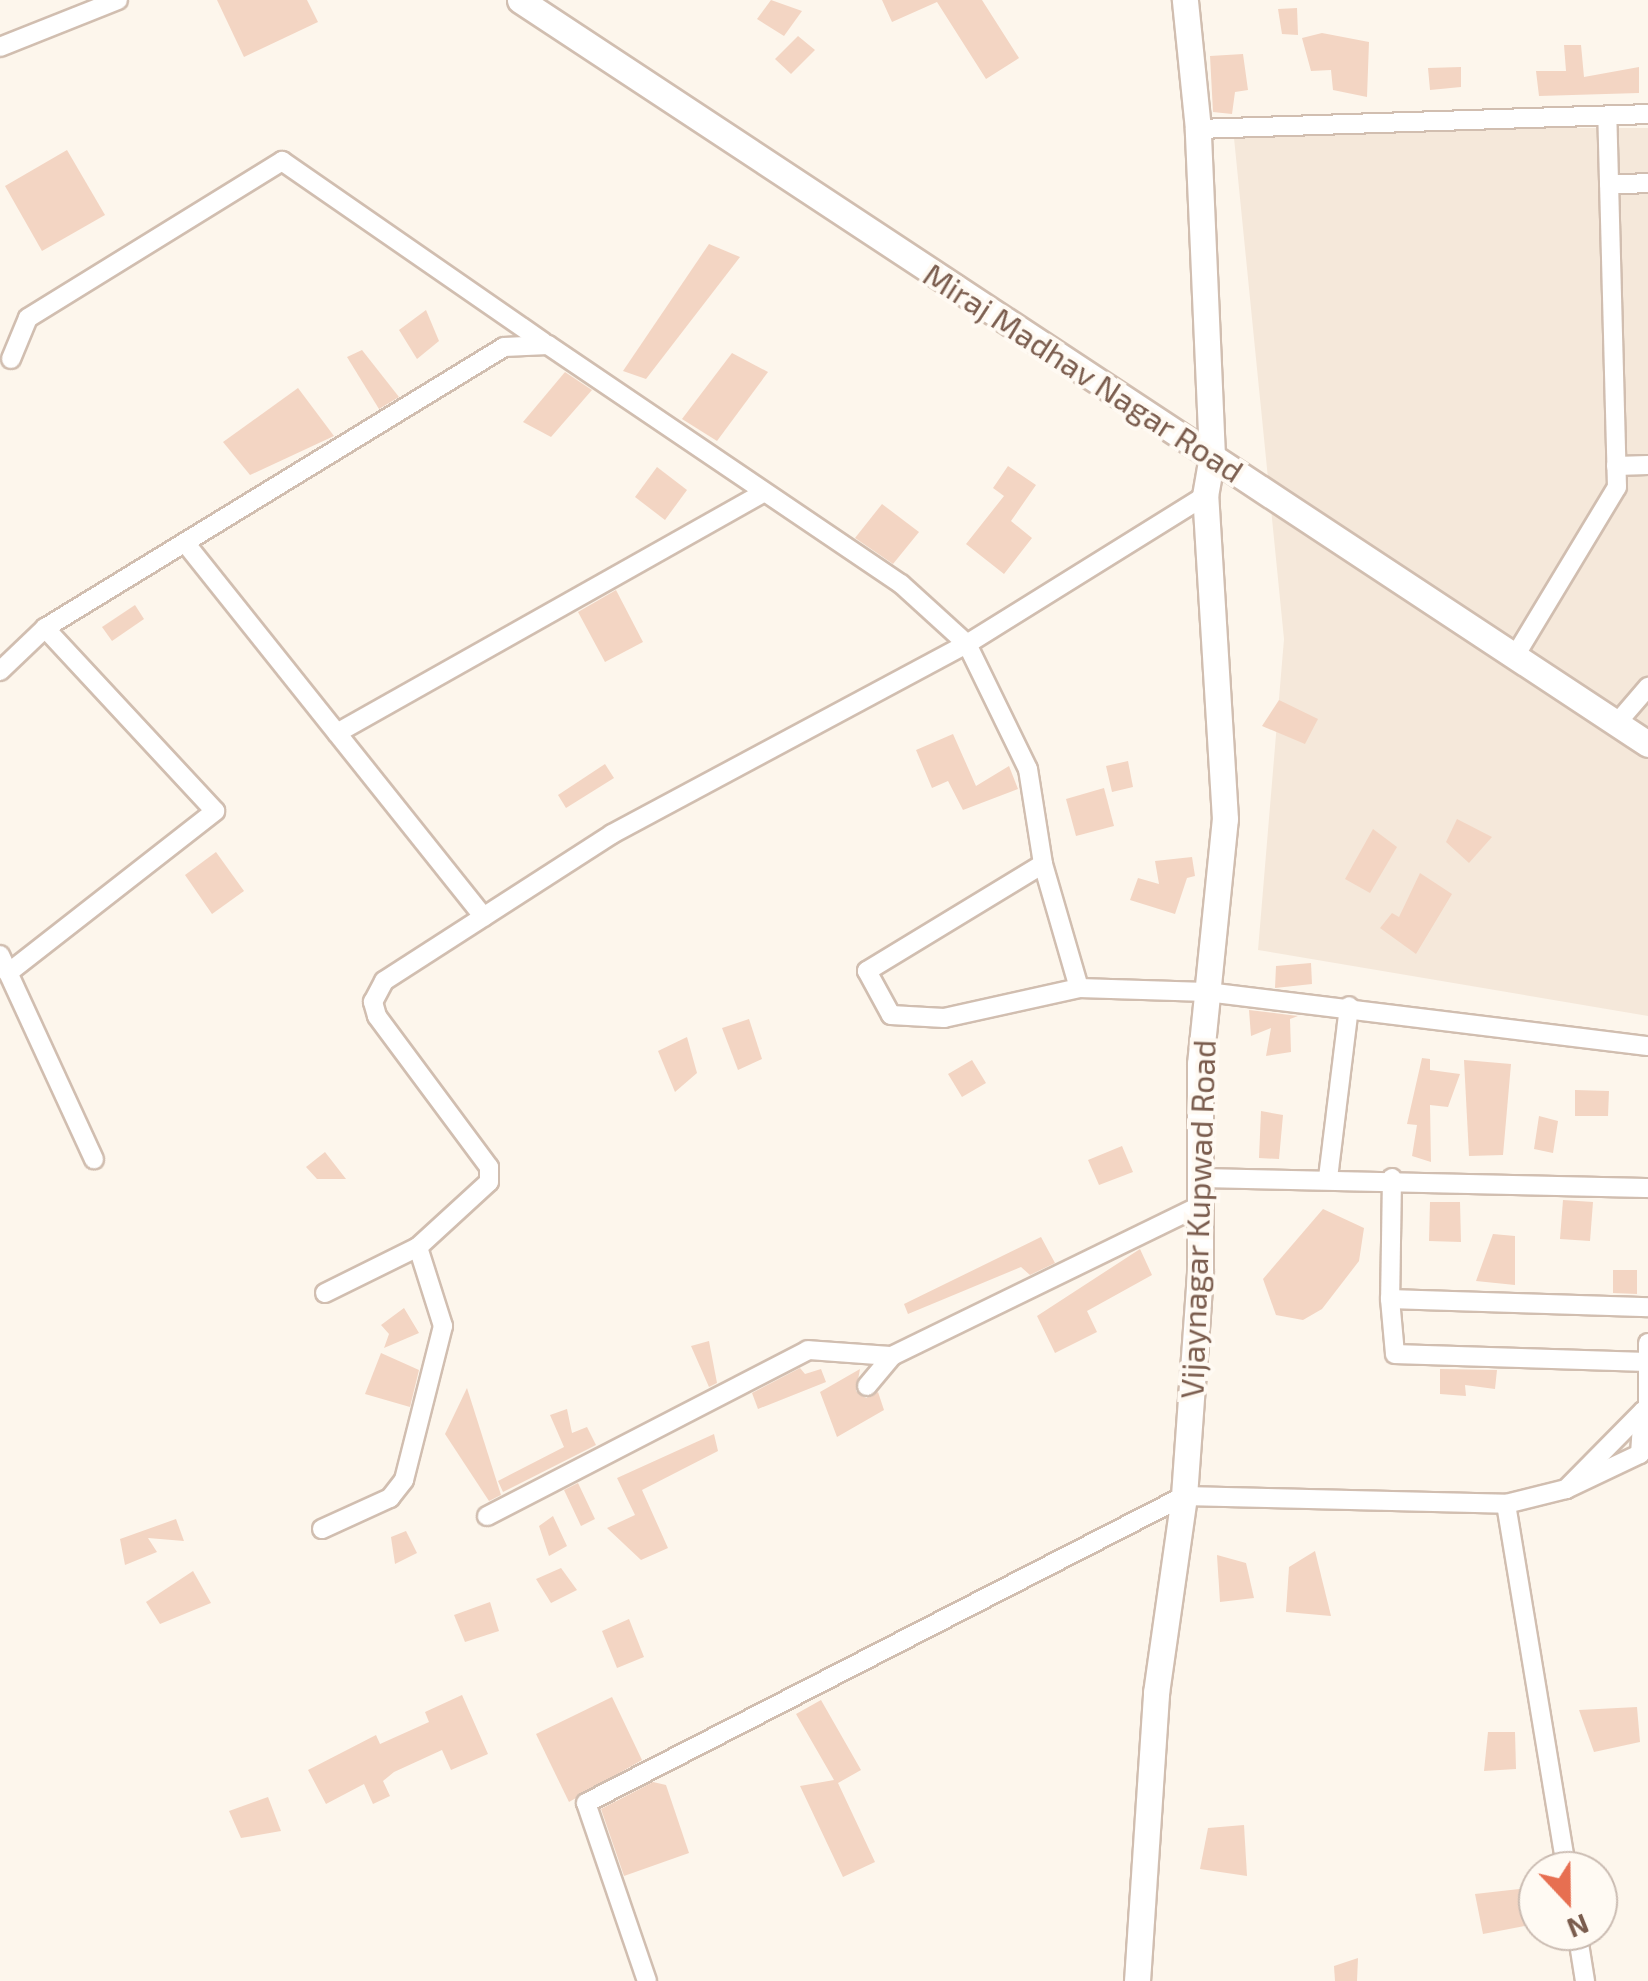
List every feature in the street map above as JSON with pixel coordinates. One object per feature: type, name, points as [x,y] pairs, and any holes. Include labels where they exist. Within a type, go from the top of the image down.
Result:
[{"type":"street","points":[[0,46],[118,0]]},
{"type":"street","name":"Miraj Madhav Nagar Road","points":[[520,0],[1648,744]]},
{"type":"street","name":"Vijaynagar Kupwad Road","points":[[1137,1981],[1156,1694],[1184,1496],[1207,992],[1225,819],[1205,496],[1212,456],[1198,129],[1184,0]]},
{"type":"street","points":[[1198,129],[1648,114]]},
{"type":"street","points":[[1515,656],[1616,487],[1607,116]]},
{"type":"street","points":[[11,359],[28,318],[282,161],[760,495],[900,584],[966,644],[1028,769],[1043,864],[1079,988]]},
{"type":"street","points":[[1609,184],[1648,183]]},
{"type":"street","points":[[0,671],[44,628],[504,347],[548,345]]},
{"type":"street","points":[[1616,466],[1648,465]]},
{"type":"street","points":[[337,733],[760,495]]},
{"type":"street","points":[[325,1292],[418,1247],[490,1182],[489,1167],[373,1002],[384,982],[612,834],[966,644],[1205,496]]},
{"type":"street","points":[[186,544],[484,917]]},
{"type":"street","points":[[8,973],[215,811],[44,628]]},
{"type":"street","points":[[1617,723],[1648,687]]},
{"type":"street","points":[[1043,864],[867,970],[891,1015],[909,1021],[1079,988],[1207,992],[1349,1006],[1648,1046]]},
{"type":"street","points":[[0,955],[94,1159]]},
{"type":"street","points":[[1328,1178],[1349,1006]]},
{"type":"street","points":[[1200,1178],[1392,1178],[1648,1188]]},
{"type":"street","points":[[647,1981],[586,1803],[1184,1496],[1506,1504],[1566,1489],[1640,1454],[1646,1411],[1647,1352],[1395,1354],[1390,1298],[1392,1178]]},
{"type":"street","points":[[867,1386],[892,1356],[1200,1206]]},
{"type":"street","points":[[322,1529],[390,1498],[404,1480],[444,1326],[418,1247]]},
{"type":"street","points":[[1390,1298],[1648,1307]]},
{"type":"street","points":[[486,1516],[808,1350],[892,1356]]},
{"type":"street","points":[[1566,1489],[1646,1411]]},
{"type":"street","points":[[1506,1504],[1565,1851]]},
{"type":"street","points":[[1580,1951],[1585,1981]]},
{"type":"shaded area","points":[[1233,128],[1648,128],[1648,1016],[1258,950],[1284,639]]},
{"type":"building","points":[[217,0],[307,0],[318,22],[244,57]]},
{"type":"building","points":[[771,0],[802,11],[784,36],[757,19]]},
{"type":"building","points":[[882,0],[982,0],[1019,58],[986,79],[937,2],[892,22]]},
{"type":"building","points":[[1297,8],[1298,35],[1282,34],[1278,9]]},
{"type":"building","points":[[1322,33],[1369,42],[1367,97],[1333,90],[1331,70],[1311,71],[1302,38]]},
{"type":"building","points":[[798,36],[815,50],[791,74],[775,59]]},
{"type":"building","points":[[1564,45],[1581,45],[1584,77],[1639,67],[1639,93],[1539,96],[1536,71],[1566,71]]},
{"type":"building","points":[[1243,54],[1248,90],[1235,92],[1232,114],[1213,112],[1210,56]]},
{"type":"building","points":[[1461,67],[1461,87],[1430,90],[1428,68]]},
{"type":"building","points":[[67,150],[105,215],[42,251],[5,186]]},
{"type":"building","points":[[709,244],[740,257],[646,379],[623,371]]},
{"type":"building","points":[[426,310],[439,341],[417,359],[399,330]]},
{"type":"building","points":[[362,350],[399,397],[379,409],[347,357]]},
{"type":"building","points":[[732,353],[768,372],[717,441],[682,419]]},
{"type":"building","points":[[565,372],[592,390],[551,437],[523,422]]},
{"type":"building","points":[[298,388],[334,436],[250,475],[223,442]]},
{"type":"building","points":[[1008,466],[1036,485],[1011,521],[1032,538],[1004,574],[966,544],[1004,496],[993,488]]},
{"type":"building","points":[[657,467],[687,490],[665,520],[635,497]]},
{"type":"building","points":[[882,504],[919,532],[893,564],[855,538]]},
{"type":"building","points":[[616,590],[643,642],[605,662],[578,612]]},
{"type":"building","points":[[135,605],[144,619],[112,641],[102,627]]},
{"type":"building","points":[[1279,700],[1318,719],[1305,744],[1262,726]]},
{"type":"building","points":[[953,734],[976,786],[1009,766],[1018,789],[963,810],[948,781],[932,788],[916,750]]},
{"type":"building","points":[[1128,761],[1133,787],[1112,792],[1106,766]]},
{"type":"building","points":[[605,764],[614,778],[566,808],[558,795]]},
{"type":"building","points":[[1104,788],[1114,826],[1076,836],[1066,799]]},
{"type":"building","points":[[1457,819],[1492,837],[1469,863],[1446,842]]},
{"type":"building","points":[[1373,829],[1397,847],[1370,893],[1345,879]]},
{"type":"building","points":[[216,852],[244,891],[212,914],[185,875]]},
{"type":"building","points":[[1192,857],[1195,876],[1187,878],[1175,914],[1130,900],[1138,878],[1159,884],[1155,861]]},
{"type":"building","points":[[1420,873],[1452,894],[1416,954],[1380,928],[1392,913],[1399,917]]},
{"type":"building","points":[[1311,963],[1312,984],[1275,988],[1276,966]]},
{"type":"building","points":[[1249,1010],[1298,1016],[1290,1019],[1291,1052],[1266,1056],[1271,1028],[1251,1036]]},
{"type":"building","points":[[749,1019],[762,1059],[738,1070],[722,1028]]},
{"type":"building","points":[[687,1037],[697,1073],[675,1092],[658,1051]]},
{"type":"building","points":[[1422,1058],[1430,1059],[1430,1070],[1460,1074],[1448,1107],[1430,1105],[1431,1162],[1412,1156],[1417,1125],[1407,1124]]},
{"type":"building","points":[[972,1060],[986,1083],[962,1097],[948,1074]]},
{"type":"building","points":[[1464,1060],[1511,1064],[1503,1155],[1469,1156]]},
{"type":"building","points":[[1575,1090],[1609,1091],[1608,1116],[1575,1116]]},
{"type":"building","points":[[1261,1111],[1283,1115],[1279,1159],[1259,1158]]},
{"type":"building","points":[[1539,1116],[1558,1121],[1553,1153],[1534,1149]]},
{"type":"building","points":[[1122,1146],[1133,1172],[1099,1185],[1088,1160]]},
{"type":"building","points":[[325,1152],[346,1179],[317,1179],[306,1167]]},
{"type":"building","points":[[1563,1200],[1593,1202],[1590,1241],[1560,1239]]},
{"type":"building","points":[[1430,1202],[1460,1202],[1461,1242],[1429,1241]]},
{"type":"building","points":[[1323,1209],[1364,1228],[1359,1261],[1322,1309],[1303,1320],[1276,1315],[1263,1279]]},
{"type":"building","points":[[1493,1234],[1515,1236],[1515,1285],[1476,1281]]},
{"type":"building","points":[[1041,1237],[1055,1263],[1030,1275],[1021,1267],[908,1314],[904,1304]]},
{"type":"building","points":[[1140,1249],[1152,1275],[1087,1311],[1097,1332],[1055,1353],[1037,1316]]},
{"type":"building","points":[[1613,1270],[1637,1270],[1637,1294],[1613,1293]]},
{"type":"building","points":[[404,1308],[419,1333],[384,1348],[389,1334],[381,1325]]},
{"type":"building","points":[[709,1341],[717,1383],[709,1387],[691,1346]]},
{"type":"building","points":[[381,1353],[419,1370],[410,1407],[365,1394]]},
{"type":"building","points":[[800,1368],[805,1374],[821,1369],[826,1382],[758,1409],[752,1393]]},
{"type":"building","points":[[860,1369],[856,1391],[866,1398],[878,1392],[884,1410],[837,1437],[820,1392]]},
{"type":"building","points":[[1440,1369],[1497,1370],[1495,1389],[1465,1385],[1466,1396],[1440,1394]]},
{"type":"building","points":[[467,1388],[501,1495],[489,1501],[445,1434]]},
{"type":"building","points":[[567,1409],[572,1433],[587,1427],[596,1445],[503,1492],[498,1481],[564,1447],[550,1415]]},
{"type":"building","points":[[714,1434],[718,1451],[642,1490],[668,1548],[641,1560],[607,1528],[635,1515],[617,1478]]},
{"type":"building","points":[[578,1483],[595,1519],[581,1526],[564,1490]]},
{"type":"building","points":[[553,1516],[567,1546],[549,1556],[539,1526]]},
{"type":"building","points":[[176,1519],[184,1541],[148,1538],[157,1552],[125,1565],[120,1539]]},
{"type":"building","points":[[406,1531],[417,1553],[395,1564],[391,1537]]},
{"type":"building","points":[[1315,1551],[1331,1616],[1286,1612],[1289,1567]]},
{"type":"building","points":[[1217,1555],[1246,1563],[1254,1598],[1220,1602]]},
{"type":"building","points":[[561,1568],[577,1590],[551,1603],[536,1579]]},
{"type":"building","points":[[193,1571],[211,1603],[160,1624],[146,1602]]},
{"type":"building","points":[[490,1602],[499,1631],[465,1642],[454,1615]]},
{"type":"building","points":[[629,1619],[644,1657],[617,1668],[602,1631]]},
{"type":"building","points":[[462,1695],[488,1754],[451,1770],[442,1750],[394,1772],[383,1781],[390,1796],[373,1804],[364,1784],[326,1804],[308,1770],[376,1735],[380,1744],[429,1722],[425,1712]]},
{"type":"building","points":[[612,1697],[642,1760],[569,1802],[536,1734]]},
{"type":"building","points":[[821,1700],[861,1770],[838,1783],[875,1862],[843,1877],[800,1786],[834,1780],[796,1714]]},
{"type":"building","points":[[1637,1707],[1640,1742],[1594,1752],[1579,1710]]},
{"type":"building","points":[[1488,1732],[1515,1732],[1516,1769],[1484,1771]]},
{"type":"building","points":[[653,1782],[666,1785],[689,1853],[624,1876],[601,1809]]},
{"type":"building","points":[[268,1797],[281,1831],[241,1838],[229,1811]]},
{"type":"building","points":[[1244,1825],[1247,1876],[1200,1869],[1208,1828]]},
{"type":"building","points":[[1518,1889],[1518,1927],[1483,1934],[1475,1894]]},
{"type":"building","points":[[1358,1958],[1357,1981],[1335,1981],[1334,1966]]}]
